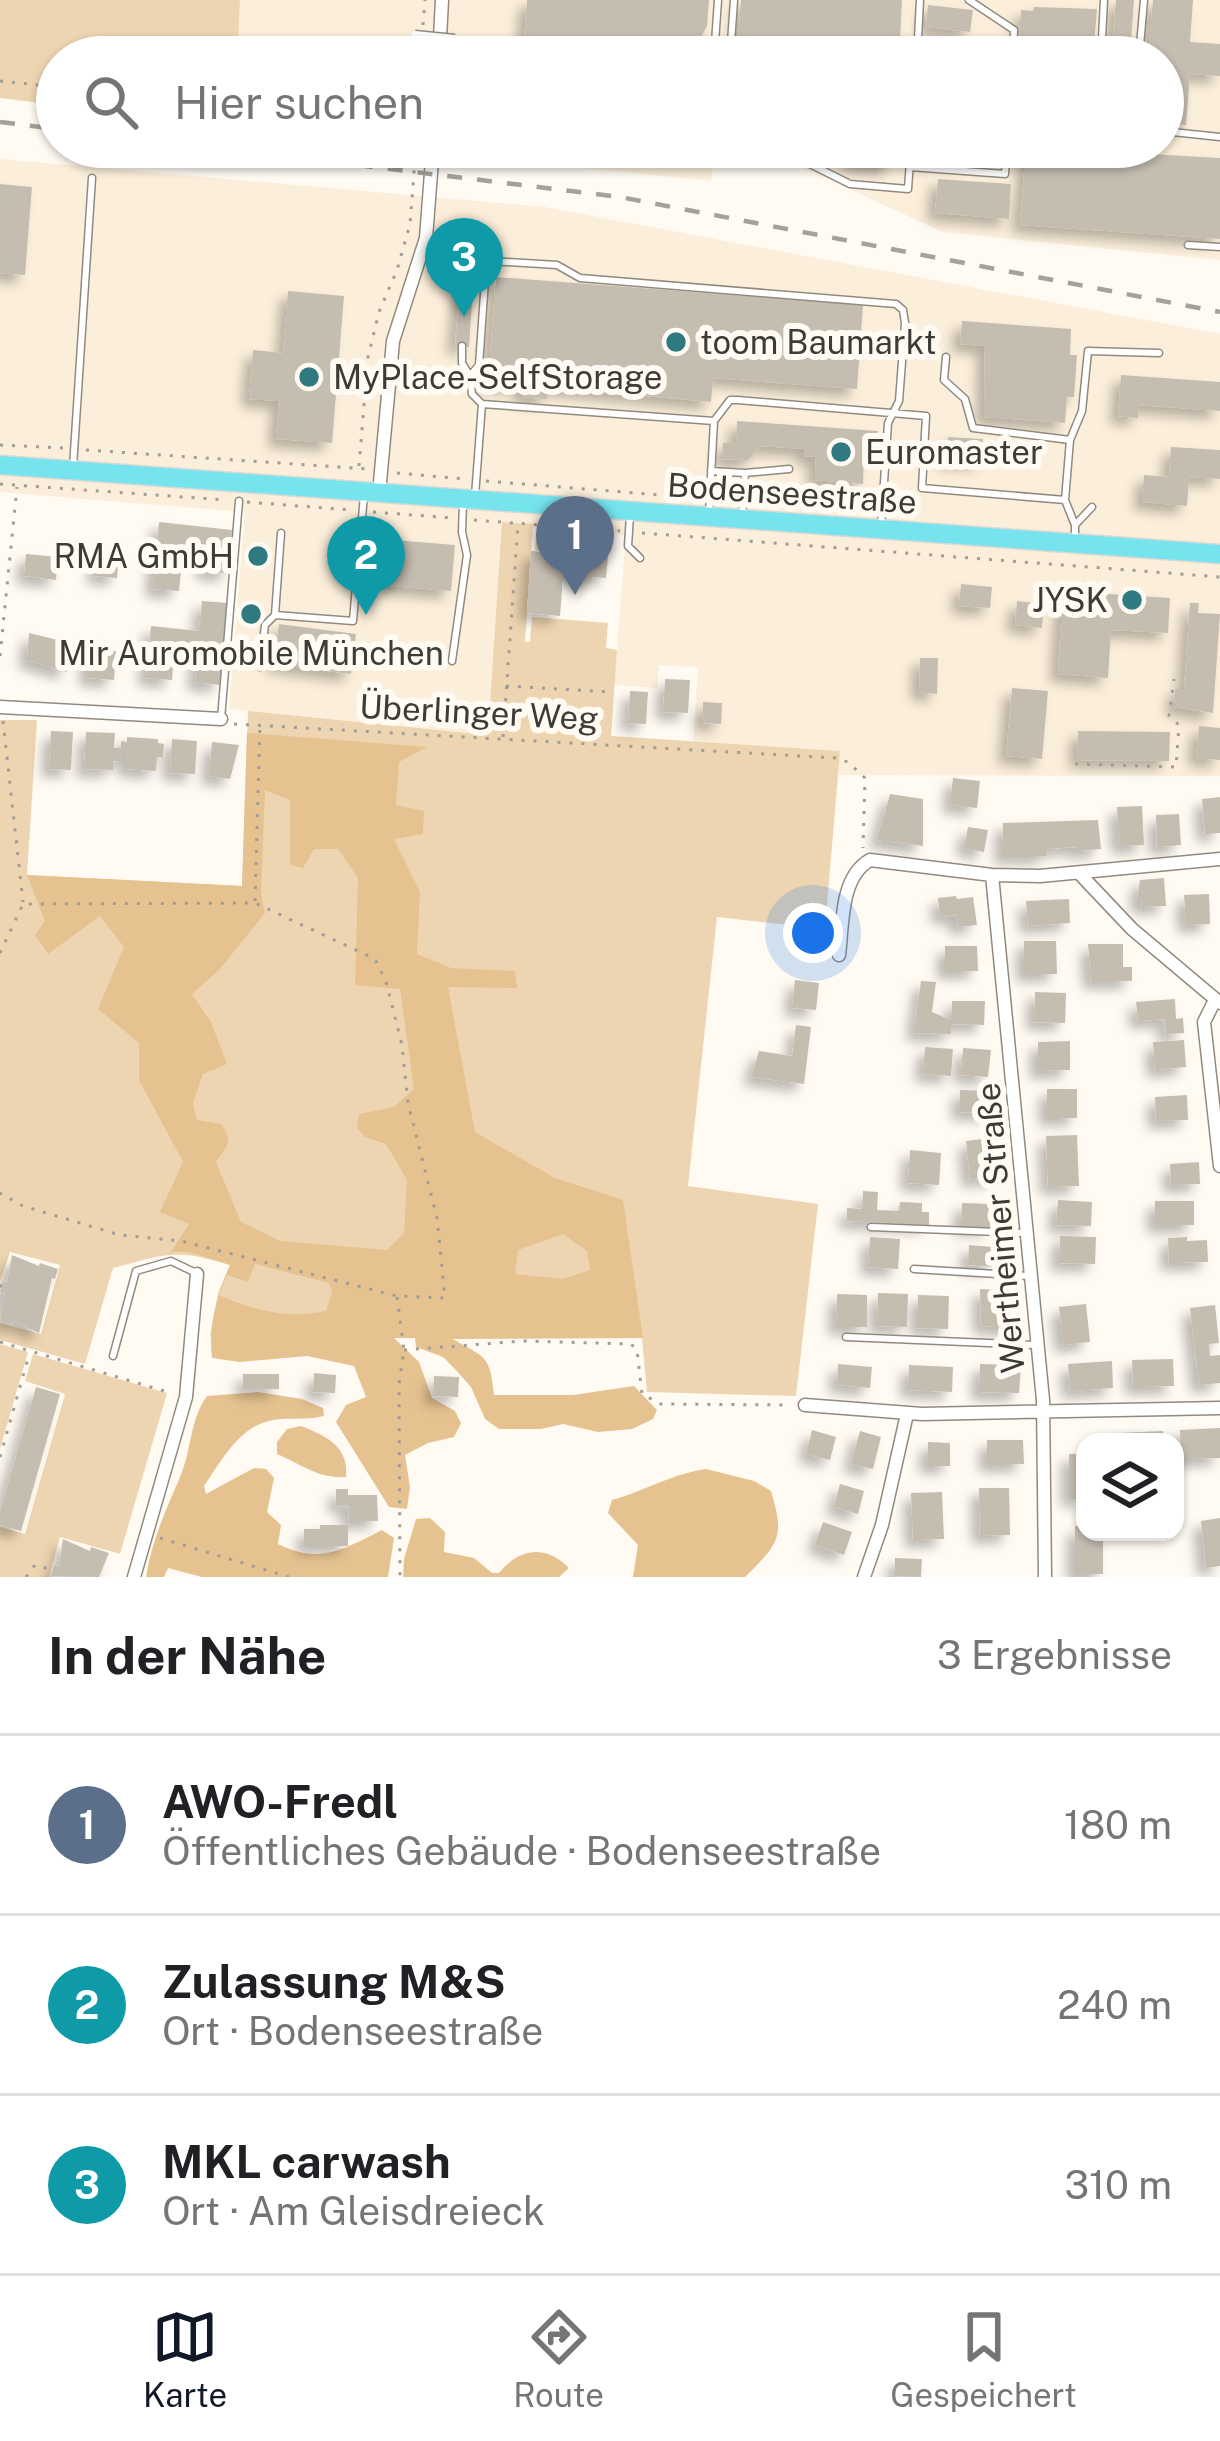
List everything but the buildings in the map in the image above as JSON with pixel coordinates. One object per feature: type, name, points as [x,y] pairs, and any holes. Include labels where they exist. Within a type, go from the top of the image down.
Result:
[{"type":"main road","name":"Bodenseestraße","points":[[0,465],[369,498],[469,500],[630,522],[710,508],[742,520],[880,530],[1075,535],[1220,554]]},
{"type":"street","points":[[440,36],[442,0]]},
{"type":"street","points":[[369,498],[381,471],[393,341],[426,238],[431,168]]},
{"type":"street","points":[[1,707],[221,719]]},
{"type":"street","points":[[839,955],[849,885],[860,865],[870,860],[992,875],[1079,874],[1220,859]]},
{"type":"street","points":[[1079,874],[1132,929],[1218,1001],[1204,1022],[1220,1166]]},
{"type":"street","name":"Wertheimer Straße","points":[[992,875],[1045,1414],[1045,1577]]},
{"type":"street","points":[[134,1577],[185,1397],[197,1274]]},
{"type":"street","points":[[806,1405],[907,1414],[1220,1408]]},
{"type":"street","points":[[864,1577],[882,1526],[907,1414]]},
{"type":"lane","points":[[715,36],[718,0]]},
{"type":"lane","points":[[731,36],[734,0]]},
{"type":"lane","points":[[918,36],[920,0]]},
{"type":"lane","points":[[969,0],[1014,30],[1014,36]]},
{"type":"lane","points":[[1101,36],[1104,0]]},
{"type":"lane","points":[[1141,36],[1144,0]]},
{"type":"lane","points":[[415,34],[435,36]]},
{"type":"lane","points":[[1184,133],[1220,137]]},
{"type":"lane","points":[[818,168],[850,184],[908,189],[910,168]]},
{"type":"lane","points":[[924,168],[1005,174],[1005,168]]},
{"type":"lane","points":[[72,471],[92,178]]},
{"type":"lane","points":[[1189,245],[1220,247]]},
{"type":"lane","points":[[466,288],[473,260],[557,266],[580,278],[896,304],[903,310],[905,323],[900,392],[886,441],[880,530]]},
{"type":"lane","points":[[470,376],[479,365],[485,280],[495,262]]},
{"type":"lane","points":[[462,346],[472,394],[482,404],[714,421]]},
{"type":"lane","points":[[1075,535],[1065,500],[1070,440],[1082,411],[1088,351],[1159,353]]},
{"type":"lane","points":[[946,357],[944,380],[965,399],[973,428],[1070,440]]},
{"type":"lane","points":[[710,508],[714,421],[730,400],[926,416],[922,488],[1065,500]]},
{"type":"lane","points":[[452,661],[482,404]]},
{"type":"lane","points":[[711,471],[789,469]]},
{"type":"lane","points":[[742,520],[745,473]]},
{"type":"lane","points":[[275,615],[353,622],[369,498]]},
{"type":"lane","points":[[221,719],[239,501]]},
{"type":"lane","points":[[1075,535],[1092,507]]},
{"type":"lane","points":[[630,522],[628,546],[640,558]]},
{"type":"lane","points":[[260,667],[265,626],[275,615],[280,533]]},
{"type":"lane","points":[[871,1227],[1029,1233]]},
{"type":"lane","points":[[112,1356],[136,1271],[171,1262],[197,1274]]},
{"type":"lane","points":[[914,1269],[1033,1276]]},
{"type":"lane","points":[[846,1336],[1039,1345]]},
{"type":"path","points":[[0,81],[36,85]]},
{"type":"path","points":[[359,468],[368,357],[407,236],[414,168]]},
{"type":"path","points":[[0,445],[359,468],[469,500],[630,522],[1220,577]]},
{"type":"path","points":[[0,484],[239,501],[369,498],[710,508]]},
{"type":"path","points":[[0,656],[17,485]]},
{"type":"path","points":[[502,740],[518,524]]},
{"type":"path","points":[[1075,764],[1176,767],[1179,725],[1169,716],[1174,680]]},
{"type":"path","points":[[506,686],[612,692]]},
{"type":"path","points":[[0,953],[23,904],[1,707]]},
{"type":"path","name":"Überlinger Weg","points":[[221,719],[260,726],[836,758],[865,778],[862,842],[870,860]]},
{"type":"path","points":[[255,903],[260,726]]},
{"type":"path","points":[[0,1193],[23,1206],[121,1235],[181,1240],[397,1296],[445,1298],[437,1218],[408,1103],[402,1045],[386,982],[375,959],[255,903],[23,904]]},
{"type":"path","points":[[397,1296],[404,1350],[400,1577]]},
{"type":"path","points":[[404,1350],[523,1341],[631,1344],[637,1350],[642,1394],[661,1404],[806,1405]]},
{"type":"path","points":[[0,1342],[185,1397]]},
{"type":"path","points":[[0,1456],[30,1351]]},
{"type":"path","points":[[146,1534],[289,1577]]},
{"type":"path","points":[[26,1577],[35,1565],[53,1570]]},
{"type":"shaded area","points":[[0,0],[240,0],[238,36],[36,36],[36,102],[0,98]]},
{"type":"shaded area","points":[[240,0],[1220,0],[1220,260],[943,232],[803,168],[1184,168],[1184,36],[238,36]]},
{"type":"shaded area","points":[[0,159],[36,162],[36,168],[102,168],[545,207],[1220,334],[1220,776],[839,775],[839,751],[693,744],[698,667],[659,665],[657,688],[614,685],[626,535],[503,525],[488,735],[229,709],[245,512],[0,492]]},
{"type":"shaded area","points":[[585,168],[713,168],[711,181]]},
{"type":"shaded area","points":[[502,522],[533,524],[525,642],[530,642],[532,617],[608,623],[606,648],[617,650],[611,736],[840,751],[825,929],[717,917],[688,1186],[818,1204],[796,1396],[647,1392],[642,1338],[210,1337],[218,1293],[230,1265],[183,1255],[113,1268],[85,1364],[0,1340],[0,1323],[41,1334],[60,1265],[10,1252],[0,1281],[0,720],[37,720],[27,875],[242,886],[248,711],[488,735]]},
{"type":"shaded area","points":[[537,528],[609,533],[608,555],[535,550]]},
{"type":"shaded area","points":[[247,733],[427,747],[399,762],[396,805],[424,811],[423,834],[394,839],[420,892],[417,954],[451,968],[515,971],[517,988],[448,987],[475,1132],[555,1178],[623,1200],[643,1338],[453,1339],[484,1358],[494,1395],[573,1395],[634,1386],[657,1410],[653,1419],[632,1429],[598,1432],[563,1424],[499,1429],[485,1419],[471,1387],[443,1357],[416,1347],[415,1338],[394,1338],[419,1362],[432,1398],[455,1411],[461,1423],[454,1437],[405,1455],[410,1487],[407,1509],[389,1507],[336,1422],[346,1405],[366,1397],[354,1366],[307,1356],[240,1362],[212,1358],[211,1334],[219,1295],[284,1314],[326,1311],[332,1292],[329,1283],[255,1264],[248,1282],[227,1275],[219,1294],[230,1265],[189,1252],[171,1252],[189,1224],[160,1212],[183,1162],[139,1080],[139,1043],[98,1009],[124,947],[100,916],[48,954],[35,935],[45,921],[27,875],[242,886]],"holes":[[[265,790],[290,800],[290,865],[303,868],[314,849],[338,849],[358,878],[355,985],[400,989],[414,1089],[394,1107],[359,1114],[357,1128],[365,1137],[386,1144],[407,1180],[404,1233],[387,1250],[281,1241],[241,1222],[216,1162],[226,1148],[227,1135],[221,1124],[197,1120],[193,1103],[203,1074],[227,1064],[211,1022],[192,994],[220,969],[265,913],[261,895]],[[563,1234],[587,1251],[590,1270],[563,1279],[515,1274],[518,1250]]]},
{"type":"shaded area","points":[[0,1344],[28,1352],[0,1449]]},
{"type":"shaded area","points":[[33,1354],[167,1393],[120,1554],[60,1537],[49,1577],[0,1577],[0,1527],[25,1534],[65,1394],[25,1381]]},
{"type":"shaded area","points":[[258,1392],[302,1399],[323,1408],[324,1416],[255,1426],[223,1458],[204,1486],[206,1494],[254,1468],[266,1469],[274,1478],[267,1512],[281,1525],[278,1544],[319,1554],[382,1530],[394,1538],[388,1577],[202,1577],[168,1568],[164,1577],[146,1577],[207,1396]]},
{"type":"shaded area","points":[[301,1426],[340,1450],[346,1477],[318,1473],[277,1454],[277,1442],[287,1429]]},
{"type":"shaded area","points":[[706,1469],[754,1481],[771,1491],[778,1519],[772,1547],[745,1577],[633,1577],[638,1545],[608,1513],[612,1500]]},
{"type":"shaded area","points":[[430,1518],[445,1532],[444,1552],[474,1558],[492,1573],[533,1552],[551,1555],[569,1568],[559,1577],[403,1577],[416,1519]]},
{"type":"railway","points":[[0,122],[36,126]]},
{"type":"railway","points":[[382,168],[620,197],[1220,312]]},
{"type":"place","name":"MKL carwash","points":[[464,317]]},
{"type":"place","name":"toom Baumarkt","points":[[676,342]]},
{"type":"place","name":"MyPlace-SelfStorage","points":[[309,377]]},
{"type":"place","name":"Euromaster","points":[[841,452]]},
{"type":"place","name":"RMA GmbH","points":[[258,556]]},
{"type":"place","name":"AWO-Fredl","points":[[575,595]]},
{"type":"place","name":"JYSK","points":[[1132,600]]},
{"type":"place","name":"Mir Auromobile München","points":[[251,614]]},
{"type":"place","name":"Zulassung M&S","points":[[366,615]]}]
